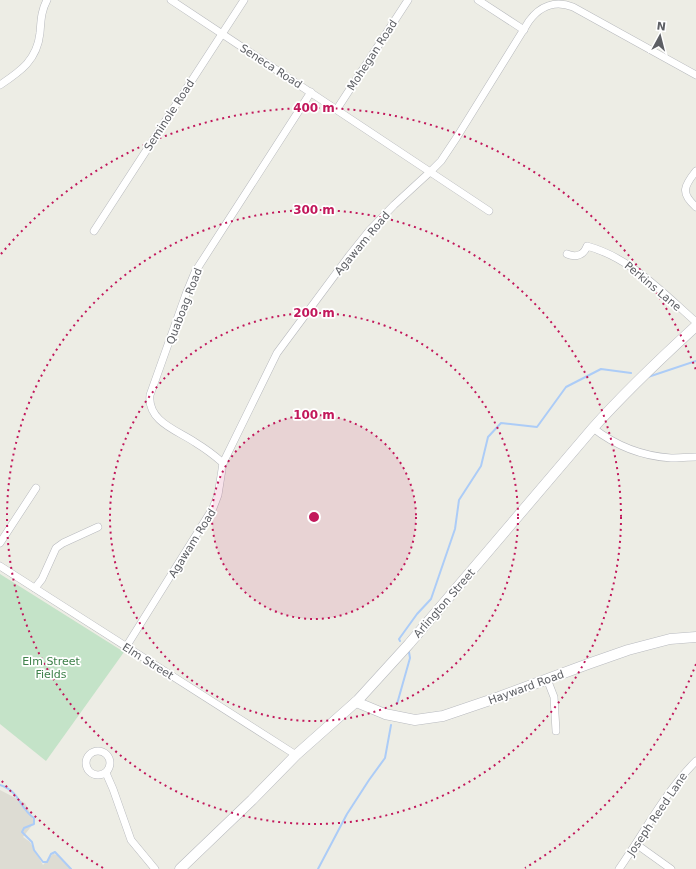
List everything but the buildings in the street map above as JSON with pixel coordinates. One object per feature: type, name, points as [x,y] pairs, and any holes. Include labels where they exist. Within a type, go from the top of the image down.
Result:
[{"type":"street","points":[[0,85],[26,66],[38,44],[41,13],[47,0]]},
{"type":"street","name":"Seneca Road","points":[[170,0],[431,171],[489,211]]},
{"type":"street","name":"Seminole Road","points":[[94,231],[244,0]]},
{"type":"street","name":"Mohegan Road","points":[[336,109],[408,0]]},
{"type":"street","points":[[478,0],[524,30]]},
{"type":"street","name":"Agawam Road","points":[[126,647],[213,508],[218,495],[224,463],[272,362],[283,344],[369,231],[441,160],[457,137],[532,16],[544,7],[555,4],[568,5],[696,75]]},
{"type":"street","name":"Quaboag Road","points":[[224,463],[196,442],[169,427],[160,420],[152,409],[150,395],[186,294],[196,272],[311,92]]},
{"type":"street","points":[[696,171],[688,181],[685,192],[687,199],[696,207]]},
{"type":"street","name":"Perkins Lane","points":[[567,254],[578,256],[585,251],[588,246],[620,259],[636,270],[696,322]]},
{"type":"street","name":"Arlington Street","points":[[180,869],[252,800],[296,755],[356,702],[409,644],[620,398],[696,326]]},
{"type":"street","points":[[593,428],[616,444],[641,454],[672,458],[696,457]]},
{"type":"street","points":[[0,543],[36,488]]},
{"type":"street","points":[[35,588],[42,579],[52,554],[57,547],[98,527]]},
{"type":"street","name":"Elm Street","points":[[0,566],[296,755]]},
{"type":"street","name":"Hayward Road","points":[[356,702],[385,714],[415,720],[443,716],[639,647],[670,639],[696,637]]},
{"type":"street","points":[[547,679],[554,697],[556,731]]},
{"type":"street","name":"Joseph Reed Lane","points":[[619,869],[669,793],[686,770],[696,761]]},
{"type":"street","points":[[106,773],[115,793],[130,840],[155,869]]},
{"type":"street","points":[[636,844],[671,869]]},
{"type":"shaded area","points":[[0,790],[25,803],[34,821],[23,837],[30,842],[43,865],[53,854],[58,855],[72,869],[0,869]]},
{"type":"green space","name":"Elm Street Fields","points":[[0,574],[124,652],[46,761],[0,724]]},
{"type":"waterway","points":[[648,377],[696,361]]},
{"type":"waterway","points":[[400,641],[399,639],[417,614],[431,599],[455,529],[459,500],[481,466],[488,437],[501,423],[537,427],[566,387],[601,369],[631,373]]},
{"type":"waterway","points":[[397,704],[410,658],[409,652]]},
{"type":"waterway","points":[[318,869],[347,814],[385,758],[391,725]]},
{"type":"waterway","points":[[0,785],[12,792],[29,814],[34,818],[34,824],[24,828],[22,832],[32,842],[34,850],[43,862],[47,862],[51,854],[55,852],[71,869]]}]
